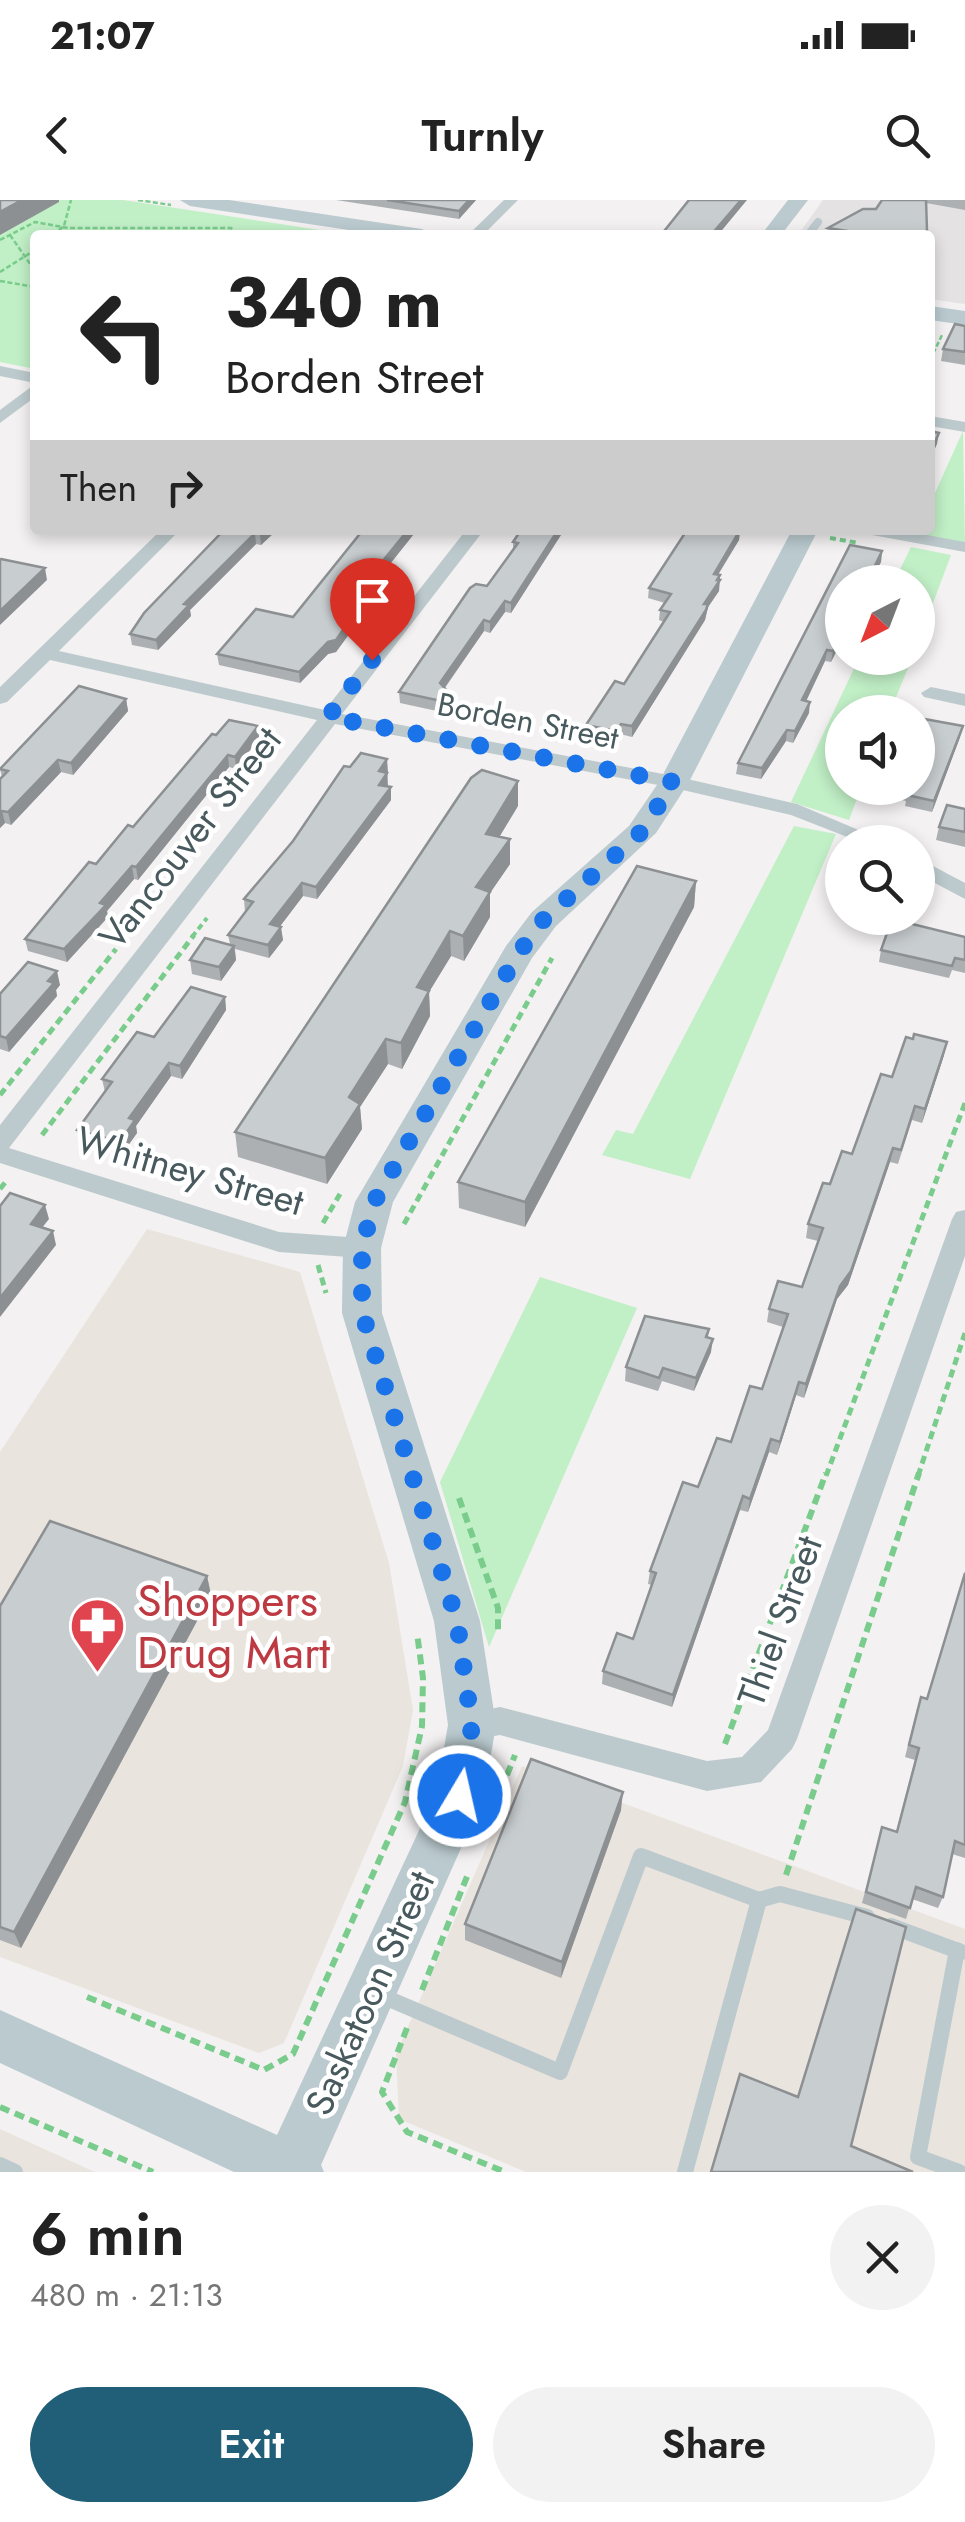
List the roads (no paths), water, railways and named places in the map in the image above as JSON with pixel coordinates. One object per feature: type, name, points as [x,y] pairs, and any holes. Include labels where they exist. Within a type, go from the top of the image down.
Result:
[{"type":"street","points":[[190,200],[389,230]]},
{"type":"street","points":[[480,230],[511,200]]},
{"type":"street","points":[[775,230],[798,200]]},
{"type":"street","points":[[935,314],[965,318]]},
{"type":"street","points":[[0,371],[30,377]]},
{"type":"street","points":[[0,418],[30,393]]},
{"type":"street","points":[[935,422],[965,427]]},
{"type":"street","points":[[0,698],[166,535]]},
{"type":"street","name":"Vancouver Street","points":[[0,1142],[470,535]]},
{"type":"street","name":"Saskatoon Street","points":[[291,2171],[393,2001],[460,1796],[472,1726],[457,1621],[362,1312],[362,1248],[374,1202],[518,954],[544,919],[640,833],[674,782],[816,535]]},
{"type":"street","points":[[870,537],[965,547]]},
{"type":"street","name":"Borden Street","points":[[45,653],[328,717],[674,782],[845,825]]},
{"type":"street","points":[[931,692],[965,700]]},
{"type":"street","points":[[935,875],[965,892]]},
{"type":"street","name":"Whitney Street","points":[[4,1166],[279,1242],[362,1248]]},
{"type":"street","name":"Thiel Street","points":[[472,1726],[500,1722],[707,1776],[750,1771],[781,1739],[965,1219]]},
{"type":"street","points":[[0,2036],[291,2171]]},
{"type":"lane","points":[[812,230],[818,222]]},
{"type":"lane","points":[[393,2001],[560,2072],[641,1856],[759,1900],[780,1894],[858,1914],[961,1952],[918,2156],[959,2172]]},
{"type":"lane","points":[[685,2172],[759,1900]]},
{"type":"lane","points":[[0,2165],[15,2172]]},
{"type":"place","name":"Shoppers Drug Mart","points":[[98,1675]]}]
